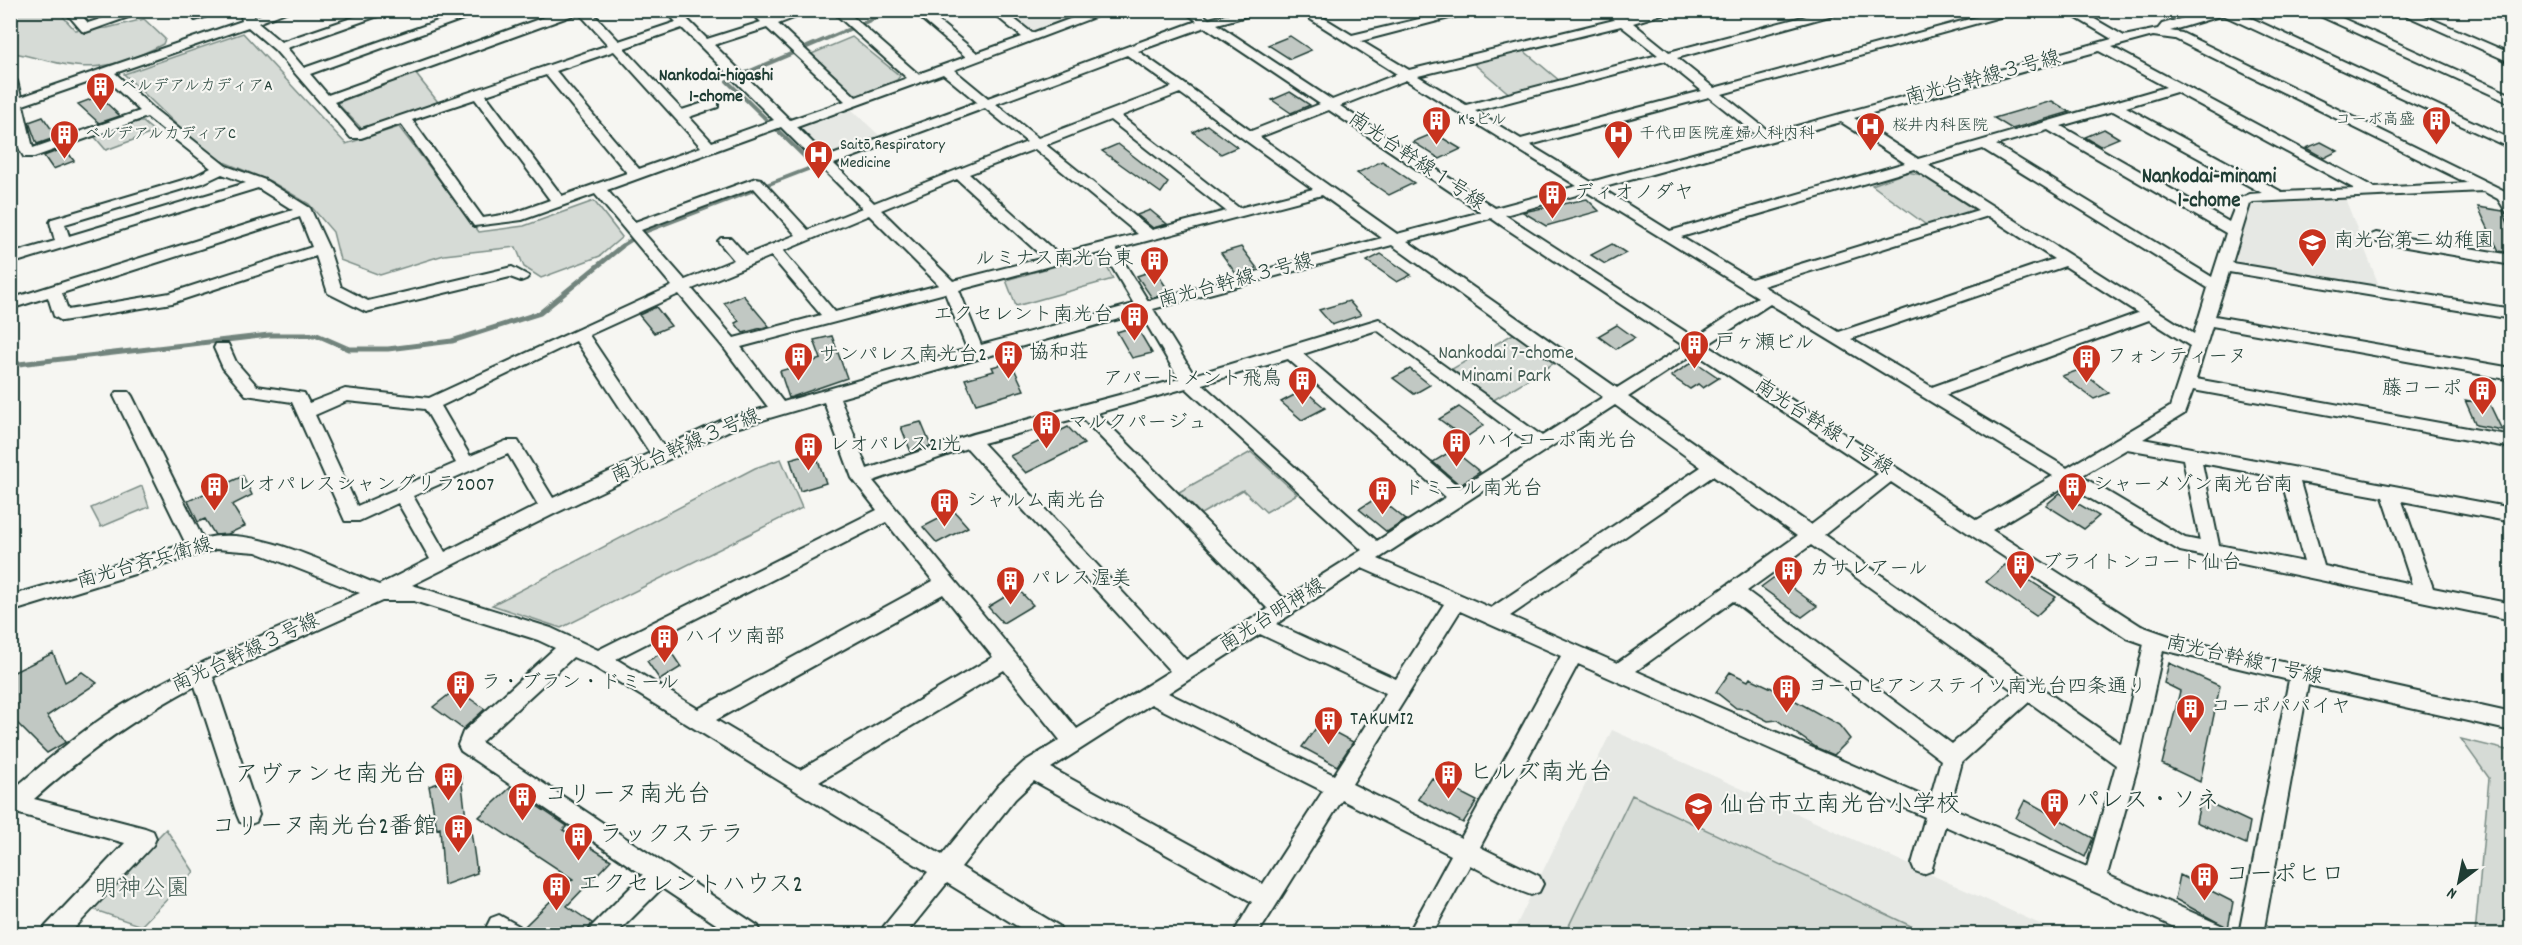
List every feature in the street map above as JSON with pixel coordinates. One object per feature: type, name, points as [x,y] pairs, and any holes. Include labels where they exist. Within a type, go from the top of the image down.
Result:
[{"type":"street","points":[[70,10],[86,28],[142,10]]},
{"type":"street","points":[[14,104],[106,72],[248,16],[285,10]]},
{"type":"street","points":[[279,47],[389,10]]},
{"type":"street","points":[[301,73],[458,14],[483,10]]},
{"type":"street","points":[[326,100],[577,10]]},
{"type":"street","points":[[583,10],[709,147]]},
{"type":"street","points":[[671,10],[737,76],[778,125],[824,163],[950,287],[976,352]]},
{"type":"street","points":[[755,10],[854,102]]},
{"type":"street","points":[[705,44],[809,10]]},
{"type":"street","points":[[837,10],[916,79]]},
{"type":"street","points":[[917,10],[975,58]]},
{"type":"street","points":[[995,10],[1031,38]]},
{"type":"street","points":[[404,119],[479,223],[516,217],[709,147],[854,102],[1031,38],[1086,14],[1107,10]]},
{"type":"street","name":"南光台幹線１号線","points":[[1188,10],[1492,213],[2134,632],[2155,640],[2511,722]]},
{"type":"street","points":[[824,163],[1128,50],[1207,23],[1263,10]]},
{"type":"street","points":[[1302,10],[1668,236],[2180,544],[2511,612]]},
{"type":"street","points":[[1349,40],[1474,10]]},
{"type":"street","points":[[1609,10],[1769,138]]},
{"type":"street","points":[[1249,137],[1406,75],[1669,10]]},
{"type":"street","points":[[1463,110],[1845,10]]},
{"type":"street","points":[[1518,144],[2019,10]]},
{"type":"street","points":[[2069,10],[2122,40]]},
{"type":"street","points":[[2313,10],[2511,100]]},
{"type":"street","points":[[2400,10],[2511,58]]},
{"type":"street","points":[[2493,10],[2511,18]]},
{"type":"street","points":[[2226,11],[2511,145]]},
{"type":"street","name":"南光台幹線３号線","points":[[12,804],[75,750],[119,719],[201,673],[380,593],[549,508],[726,425],[976,352],[1590,187],[2122,40],[2153,32],[2163,32],[2166,27],[2226,11]]},
{"type":"street","points":[[248,16],[279,47],[356,135],[684,23]]},
{"type":"street","points":[[2163,32],[2188,41],[2504,196],[2511,210]]},
{"type":"street","points":[[2100,46],[2375,194]]},
{"type":"street","points":[[1128,50],[2128,761]]},
{"type":"street","points":[[548,69],[636,174]]},
{"type":"street","points":[[945,69],[1150,236]]},
{"type":"street","points":[[106,72],[149,112],[209,156],[221,169],[260,183],[305,211],[321,249],[334,290],[366,307],[512,272],[521,276]]},
{"type":"street","points":[[10,81],[19,133],[29,154],[149,112]]},
{"type":"street","points":[[305,412],[345,395],[431,404],[579,333],[680,288],[959,173],[1182,88]]},
{"type":"street","points":[[1668,236],[2176,88]]},
{"type":"street","points":[[478,93],[559,202]]},
{"type":"street","points":[[680,115],[713,104]]},
{"type":"street","points":[[2114,106],[2278,196]]},
{"type":"street","points":[[1112,114],[1237,213]]},
{"type":"street","points":[[1843,117],[2198,344]]},
{"type":"street","points":[[2050,125],[2234,231]]},
{"type":"street","points":[[1984,144],[2216,286]]},
{"type":"street","points":[[63,243],[57,222],[198,180],[221,169]]},
{"type":"street","points":[[959,173],[1055,260]]},
{"type":"street","points":[[636,232],[756,182],[806,236]]},
{"type":"street","points":[[10,259],[260,183]]},
{"type":"street","points":[[1978,529],[2178,410],[2243,202],[2250,198],[2278,196],[2375,194],[2485,187],[2511,189]]},
{"type":"street","points":[[598,188],[680,288],[730,344],[778,408]]},
{"type":"street","points":[[730,344],[1325,190]]},
{"type":"street","points":[[10,304],[305,211]]},
{"type":"street","points":[[1750,285],[1990,211]]},
{"type":"street","points":[[2376,238],[2511,260]]},
{"type":"street","points":[[726,241],[743,262]]},
{"type":"street","points":[[1107,247],[1190,382],[1369,555],[1456,601],[2215,934]]},
{"type":"street","points":[[54,291],[62,316],[172,298],[321,249]]},
{"type":"street","points":[[773,249],[832,318]]},
{"type":"street","points":[[1837,338],[2066,260]]},
{"type":"street","points":[[2223,266],[2511,314]]},
{"type":"street","name":"南光台明神線","points":[[892,934],[1007,792],[1032,769],[1460,498],[1540,443],[1770,297]]},
{"type":"street","points":[[1931,394],[2151,314]]},
{"type":"street","points":[[2206,320],[2511,374]]},
{"type":"street","points":[[861,478],[971,441],[1086,412],[1292,353],[1379,324],[1540,443]]},
{"type":"street","points":[[579,333],[661,456]]},
{"type":"street","points":[[222,348],[229,364],[252,391],[298,397],[352,516],[512,445],[549,508]]},
{"type":"street","points":[[1292,353],[1460,498]]},
{"type":"street","points":[[2186,383],[2511,441]]},
{"type":"street","points":[[830,394],[861,478],[1074,742]]},
{"type":"street","points":[[123,396],[198,548]]},
{"type":"street","points":[[431,404],[466,465]]},
{"type":"street","points":[[1086,412],[1282,610]]},
{"type":"street","points":[[971,441],[1184,672]]},
{"type":"street","points":[[2125,442],[2511,515]]},
{"type":"street","points":[[2191,455],[2211,550]]},
{"type":"street","points":[[1493,617],[1713,467]]},
{"type":"street","points":[[1619,672],[1810,536],[1891,473]]},
{"type":"street","points":[[2289,473],[2316,572]]},
{"type":"street","points":[[2390,492],[2425,594]]},
{"type":"street","points":[[402,494],[440,561]]},
{"type":"street","points":[[598,659],[887,513]]},
{"type":"street","name":"南光台斉兵衛線","points":[[10,604],[216,542],[258,545],[380,593]]},
{"type":"street","points":[[697,720],[945,584]]},
{"type":"street","points":[[1733,591],[1953,757]]},
{"type":"street","points":[[380,593],[414,593],[571,646],[598,659],[943,871],[1051,934]]},
{"type":"street","points":[[1245,934],[1456,601]]},
{"type":"street","points":[[1259,625],[1400,690]]},
{"type":"street","points":[[2094,881],[2128,761],[2155,640]]},
{"type":"street","points":[[571,646],[471,738],[469,745],[750,934]]},
{"type":"street","points":[[1420,934],[1574,652]]},
{"type":"street","points":[[799,782],[1008,658]]},
{"type":"street","points":[[201,673],[248,815]]},
{"type":"street","points":[[2251,934],[2300,674]]},
{"type":"street","points":[[1923,864],[1953,757],[2028,691]]},
{"type":"street","points":[[1151,693],[1532,884]]},
{"type":"street","points":[[1032,769],[1268,899]]},
{"type":"street","points":[[12,804],[145,838],[54,934]]},
{"type":"street","points":[[600,934],[660,874]]},
{"type":"shaded area","points":[[1001,11],[1071,11],[1079,16],[1040,33],[1030,33]]},
{"type":"shaded area","points":[[849,107],[882,138],[838,154],[828,154],[800,130],[803,124]]},
{"type":"shaded area","points":[[2345,198],[2380,288],[2246,265],[2231,258],[2249,205],[2261,201]]},
{"type":"shaded area","name":"仙台市立南光台小学校","points":[[1612,730],[2062,934],[1512,934]]},
{"type":"green space","points":[[11,11],[58,11],[75,30],[107,28],[144,19],[165,39],[163,44],[141,55],[104,66],[88,67],[54,62],[11,52]]},
{"type":"green space","points":[[243,33],[346,144],[399,127],[479,232],[524,226],[594,201],[622,237],[600,256],[541,278],[524,267],[516,247],[444,255],[380,275],[340,260],[333,232],[309,204],[270,181],[209,156],[124,74]]},
{"type":"green space","points":[[852,37],[900,76],[897,80],[856,96],[809,55]]},
{"type":"green space","points":[[1523,50],[1561,82],[1512,96],[1473,63]]},
{"type":"green space","points":[[415,73],[438,102],[362,129],[337,103]]},
{"type":"green space","points":[[136,122],[143,122],[155,132],[106,150],[94,136]]},
{"type":"green space","points":[[1907,172],[1922,175],[1972,208],[1973,214],[1929,227],[1872,185]]},
{"type":"green space","points":[[1091,256],[1102,257],[1113,279],[1016,306],[1006,280]]},
{"type":"green space","name":"Nankodai 7-chome Minami Park","points":[[1515,333],[1556,362],[1492,401],[1452,369]]},
{"type":"green space","points":[[1251,452],[1297,494],[1266,512],[1243,490],[1201,514],[1179,492]]},
{"type":"green space","points":[[781,459],[802,508],[561,628],[492,605],[755,468]]},
{"type":"green space","points":[[142,486],[149,507],[101,527],[91,508]]},
{"type":"green space","points":[[2461,739],[2511,751],[2511,934],[2475,934],[2489,778]]},
{"type":"green space","points":[[1632,795],[1928,934],[1565,934]]},
{"type":"green space","name":"明神公園","points":[[166,829],[194,872],[141,926],[89,908]]},
{"type":"building","points":[[1290,36],[1311,50],[1290,59],[1268,45]]},
{"type":"building","points":[[1290,92],[1310,105],[1291,113],[1272,100]]},
{"type":"building","name":"ベルデアルカディアA","points":[[99,96],[120,116],[99,123],[78,104]]},
{"type":"building","points":[[2052,101],[2070,112],[2012,129],[1994,118]]},
{"type":"building","points":[[43,117],[57,137],[37,144],[29,122]]},
{"type":"building","points":[[1207,125],[1237,147],[1221,154],[1193,132]]},
{"type":"building","points":[[2104,129],[2119,138],[2100,146],[2085,137]]},
{"type":"building","name":"K'sビル","points":[[1434,133],[1461,149],[1440,159],[1413,142]]},
{"type":"building","points":[[2321,142],[2338,151],[2324,158],[2306,148]]},
{"type":"building","points":[[1118,144],[1168,183],[1161,193],[1102,151]]},
{"type":"building","points":[[65,148],[74,161],[53,169],[44,156]]},
{"type":"building","points":[[1382,161],[1414,183],[1389,195],[1357,173]]},
{"type":"building","name":"ディオノダヤ","points":[[1587,199],[1599,211],[1546,226],[1523,212]]},
{"type":"building","points":[[2478,207],[2503,211],[2511,231],[2511,253],[2499,251]]},
{"type":"building","points":[[1150,210],[1167,224],[1153,228],[1137,215]]},
{"type":"building","points":[[1612,244],[1626,253],[1605,264],[1591,255]]},
{"type":"building","points":[[1241,247],[1257,268],[1236,274],[1221,253]]},
{"type":"building","points":[[1381,254],[1411,275],[1397,282],[1367,261]]},
{"type":"building","name":"ルミナス南光台東","points":[[1155,270],[1170,293],[1152,298],[1137,276]]},
{"type":"building","points":[[743,295],[769,326],[743,333],[735,323],[739,321],[724,303]]},
{"type":"building","points":[[1349,301],[1361,315],[1332,325],[1319,310]]},
{"type":"building","points":[[656,307],[671,326],[654,333],[639,315]]},
{"type":"building","points":[[1617,325],[1635,338],[1616,349],[1598,336]]},
{"type":"building","name":"エクセレント南光台","points":[[1136,326],[1152,353],[1132,358],[1117,332]]},
{"type":"building","points":[[832,336],[847,378],[789,398],[780,371],[821,359],[814,340]]},
{"type":"building","name":"戸ヶ瀬ビル","points":[[1694,361],[1719,378],[1703,388],[1698,384],[1690,389],[1671,376]]},
{"type":"building","points":[[1011,362],[1024,390],[976,404],[965,379],[994,371],[992,367]]},
{"type":"building","points":[[1410,369],[1430,385],[1414,394],[1393,378]]},
{"type":"building","name":"フォンティーヌ","points":[[2079,370],[2109,393],[2094,399],[2062,376]]},
{"type":"building","name":"アパートメント飛鳥","points":[[1304,390],[1325,408],[1302,420],[1281,402]]},
{"type":"building","name":"藤コーポ","points":[[2465,400],[2490,405],[2502,430],[2476,425]]},
{"type":"building","points":[[1459,407],[1484,425],[1465,438],[1439,419]]},
{"type":"building","points":[[921,422],[931,446],[911,452],[901,427]]},
{"type":"building","name":"マルクパージュ","points":[[1068,427],[1084,444],[1026,473],[1010,456]]},
{"type":"building","name":"ハイコーポ南光台","points":[[1453,450],[1480,472],[1460,485],[1433,462]]},
{"type":"building","name":"レオパレス21光","points":[[815,452],[826,483],[800,491],[790,459]]},
{"type":"building","name":"レオパレスシャングリラ2007","points":[[243,476],[252,495],[232,505],[245,526],[228,534],[215,535],[205,519],[198,522],[188,501]]},
{"type":"building","name":"シャーメゾン南光台南","points":[[2060,493],[2099,516],[2084,529],[2046,505]]},
{"type":"building","name":"ドミール南光台","points":[[1378,497],[1406,520],[1387,532],[1359,509]]},
{"type":"building","name":"シャルム南光台","points":[[954,511],[968,527],[937,543],[923,527]]},
{"type":"building","name":"ブライトンコート仙台","points":[[2005,565],[2056,597],[2036,616],[1986,582]]},
{"type":"building","name":"カサレアール","points":[[1776,576],[1817,606],[1802,617],[1761,587]]},
{"type":"building","name":"パレス渥美","points":[[1018,589],[1033,605],[1003,623],[988,607]]},
{"type":"building","name":"ハイツ南部","points":[[669,649],[681,667],[660,680],[647,661]]},
{"type":"building","points":[[53,653],[65,682],[82,672],[97,683],[47,716],[66,742],[47,753],[17,723],[10,727],[10,674]]},
{"type":"building","points":[[2169,663],[2220,686],[2200,782],[2162,764],[2180,691],[2164,683]]},
{"type":"building","name":"ヨーロピアンステイツ南光台四条通り","points":[[1730,672],[1778,691],[1839,725],[1850,739],[1834,755],[1817,748],[1777,720],[1768,721],[1745,709],[1736,708],[1716,692]]},
{"type":"building","name":"ラ・ブラン・ドミール","points":[[456,689],[485,709],[463,729],[433,707]]},
{"type":"building","name":"TAKUMI2","points":[[1319,724],[1353,742],[1337,766],[1302,747]]},
{"type":"building","points":[[461,776],[467,827],[470,824],[477,873],[444,885],[440,828],[437,829],[429,786]]},
{"type":"building","name":"ヒルズ南光台","points":[[1432,778],[1477,801],[1463,823],[1418,799]]},
{"type":"building","points":[[510,788],[567,826],[563,830],[611,860],[567,906],[592,923],[586,934],[536,934],[525,926],[573,879],[479,817]]},
{"type":"building","points":[[2201,799],[2250,822],[2246,844],[2196,822]]},
{"type":"building","name":"パレス・ソネ","points":[[2025,800],[2093,838],[2085,857],[2016,818]]},
{"type":"building","name":"コーポヒロ","points":[[2180,875],[2233,902],[2228,928],[2175,899]]},
{"type":"waterway","points":[[620,247],[642,233],[808,169],[812,164],[727,81],[894,10]]},
{"type":"waterway","points":[[10,365],[269,335],[317,335],[349,349],[388,349],[452,341],[540,313],[622,246]]},
{"type":"place","name":"ベルデアルカディアA","points":[[100,112]]},
{"type":"place","name":"K'sビル","points":[[1437,146]]},
{"type":"place","name":"コーポ高盛","points":[[2436,146]]},
{"type":"place","name":"桜井内科医院","points":[[1871,152]]},
{"type":"place","name":"ベルデアルカディアC","points":[[64,160]]},
{"type":"place","name":"千代田医院産婦人科内科","points":[[1618,160]]},
{"type":"place","name":"Saitō Respiratory Medicine","points":[[819,180]]},
{"type":"place","name":"ディオノダヤ","points":[[1553,220]]},
{"type":"place","name":"南光台第二幼稚園","points":[[2313,268]]},
{"type":"place","name":"ルミナス南光台東","points":[[1155,286]]},
{"type":"place","name":"エクセレント南光台","points":[[1134,342]]},
{"type":"place","name":"戸ヶ瀬ビル","points":[[1694,370]]},
{"type":"place","name":"協和荘","points":[[1008,380]]},
{"type":"place","name":"サンパレス南光台2","points":[[798,382]]},
{"type":"place","name":"フォンティーヌ","points":[[2086,384]]},
{"type":"place","name":"アパートメント飛鳥","points":[[1303,406]]},
{"type":"place","name":"藤コーポ","points":[[2483,416]]},
{"type":"place","name":"マルクパージュ","points":[[1047,450]]},
{"type":"place","name":"ハイコーポ南光台","points":[[1456,468]]},
{"type":"place","name":"レオパレス21光","points":[[808,472]]},
{"type":"place","name":"レオパレスシャングリラ2007","points":[[215,512]]},
{"type":"place","name":"シャーメゾン南光台南","points":[[2072,512]]},
{"type":"place","name":"ドミール南光台","points":[[1383,516]]},
{"type":"place","name":"シャルム南光台","points":[[945,528]]},
{"type":"place","name":"ブライトンコート仙台","points":[[2021,590]]},
{"type":"place","name":"カサレアール","points":[[1789,596]]},
{"type":"place","name":"パレス渥美","points":[[1010,606]]},
{"type":"place","name":"ハイツ南部","points":[[664,664]]},
{"type":"place","name":"ラ・ブラン・ドミール","points":[[460,710]]},
{"type":"place","name":"ヨーロピアンステイツ南光台四条通り","points":[[1787,714]]},
{"type":"place","name":"コーポパパイヤ","points":[[2190,734]]},
{"type":"place","name":"TAKUMI2","points":[[1329,746]]},
{"type":"place","name":"ヒルズ南光台","points":[[1448,800]]},
{"type":"place","name":"アヴァンセ南光台","points":[[448,802]]},
{"type":"place","name":"コリーヌ南光台","points":[[523,822]]},
{"type":"place","name":"パレス・ソネ","points":[[2055,828]]},
{"type":"place","name":"仙台市立南光台小学校","points":[[1699,832]]},
{"type":"place","name":"コリーヌ南光台2番館","points":[[458,854]]},
{"type":"place","name":"ラックステラ","points":[[578,862]]},
{"type":"place","name":"コーポヒロ","points":[[2204,902]]},
{"type":"place","name":"エクセレントハウス2","points":[[557,912]]},
{"type":"district","name":"Nankodai-higashi 1-chome","points":[[716,86]]},
{"type":"district","name":"Nankodai-minami 1-chome","points":[[2209,190]]}]
